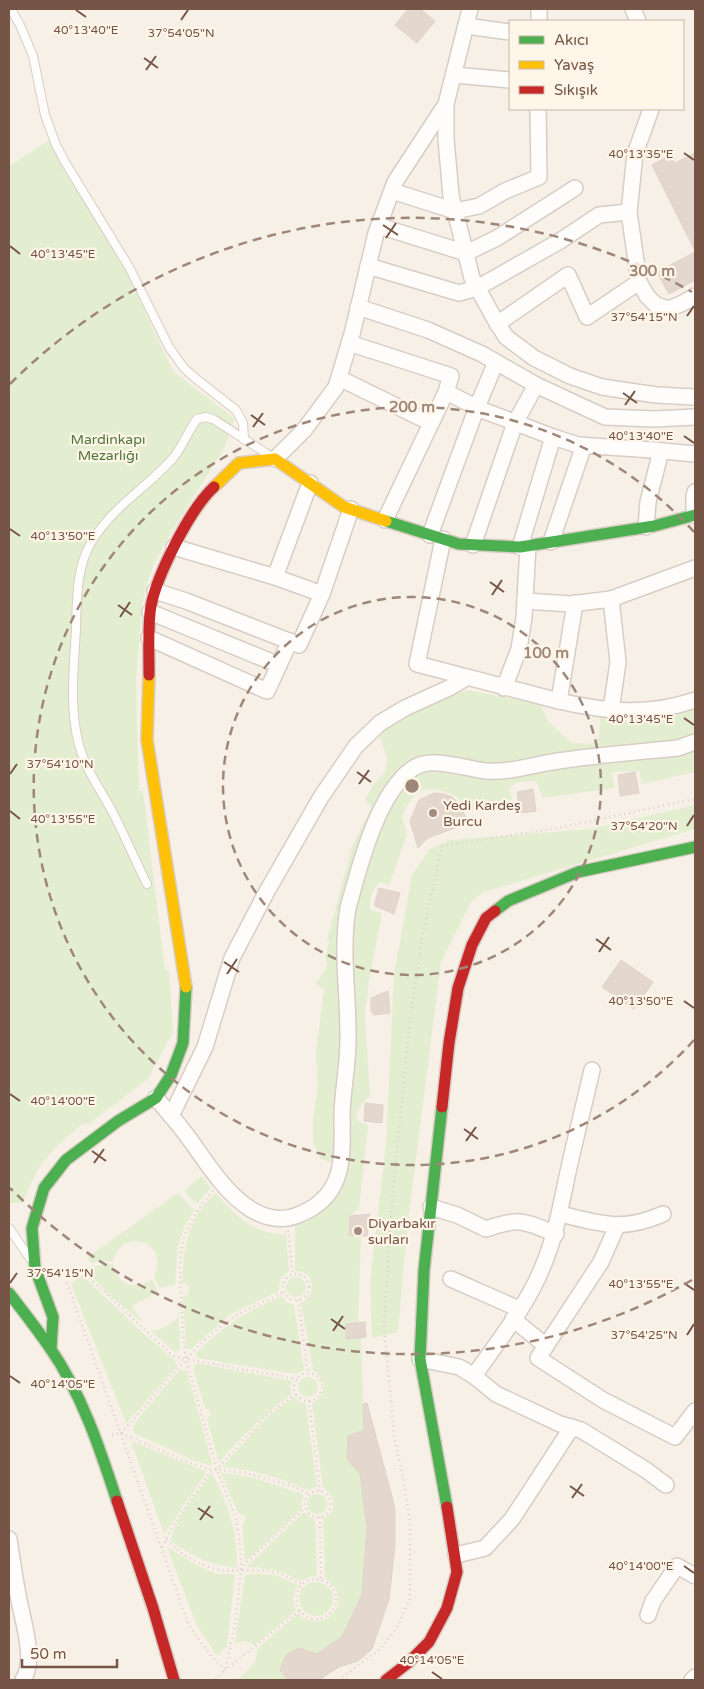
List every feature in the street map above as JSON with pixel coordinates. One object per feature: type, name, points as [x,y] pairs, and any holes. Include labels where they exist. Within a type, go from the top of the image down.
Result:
[{"type":"street","points":[[470,9],[446,104],[446,139],[451,196],[472,278],[497,324],[506,337],[534,358],[570,376],[602,386],[656,395],[695,397]]},
{"type":"street","points":[[466,26],[509,32]]},
{"type":"street","points":[[454,75],[509,80]]},
{"type":"street","points":[[275,459],[304,430],[336,387],[379,226],[392,190],[400,174],[446,104]]},
{"type":"street","points":[[392,190],[455,211],[479,206],[505,191],[539,177],[538,110]]},
{"type":"street","points":[[651,110],[635,154],[629,212],[639,282],[647,296],[656,305],[669,308],[684,303],[695,296]]},
{"type":"street","points":[[379,226],[466,253],[497,238],[575,188]]},
{"type":"street","points":[[368,266],[459,293],[477,288],[560,241],[599,215],[629,212]]},
{"type":"street","points":[[497,324],[568,275],[587,318],[639,282]]},
{"type":"street","points":[[358,308],[428,330],[482,354],[536,385],[605,417],[654,419],[695,416]]},
{"type":"street","points":[[349,343],[451,376],[446,392],[384,520]]},
{"type":"street","points":[[496,362],[477,407],[436,537],[417,664],[504,688],[559,701],[611,710],[656,711],[695,700]]},
{"type":"street","points":[[339,378],[431,423]]},
{"type":"street","points":[[473,545],[515,423],[536,385]]},
{"type":"street","points":[[674,396],[695,391]]},
{"type":"street","points":[[446,392],[515,423],[552,437],[584,445],[695,454]]},
{"type":"street","points":[[504,688],[519,648],[525,601],[524,547],[552,437]]},
{"type":"street","points":[[551,542],[584,445]]},
{"type":"street","points":[[646,527],[648,502],[661,451]]},
{"type":"street","points":[[51,1349],[53,1317],[35,1268],[32,1228],[44,1188],[66,1160],[118,1121],[156,1098],[171,1075],[183,1043],[186,990],[147,740],[150,612],[155,591],[174,546],[190,516],[209,491],[239,462],[275,459],[344,507],[459,544],[524,547],[646,527],[694,515],[695,492]]},
{"type":"street","points":[[275,577],[310,483]]},
{"type":"street","points":[[155,591],[186,601],[299,645],[322,594],[351,509]]},
{"type":"street","points":[[174,546],[275,577],[322,594]]},
{"type":"street","points":[[525,601],[575,603],[611,599],[695,568]]},
{"type":"street","points":[[611,599],[618,662],[611,710]]},
{"type":"street","points":[[559,701],[575,603]]},
{"type":"street","points":[[150,612],[279,666]]},
{"type":"street","points":[[149,638],[267,691],[290,641]]},
{"type":"street","points":[[171,1116],[205,1047],[232,958],[266,893],[321,797],[356,746],[380,723],[405,708],[466,678]]},
{"type":"street","points":[[156,1098],[220,1182],[249,1208],[270,1217],[286,1220],[324,1200],[339,1174],[348,1038],[345,967],[346,918],[367,841],[394,786],[414,768],[424,764],[441,763],[488,771],[520,768],[557,761],[678,748],[695,742]]},
{"type":"street","points":[[386,1680],[408,1663],[429,1642],[448,1608],[457,1572],[456,1555],[420,1359],[424,1270],[449,1043],[458,988],[472,945],[486,918],[508,901],[578,872],[695,847]]},
{"type":"street","points":[[474,1376],[516,1314],[539,1275],[556,1234],[592,1070]]},
{"type":"street","points":[[431,1207],[457,1215],[486,1229],[513,1221],[524,1221],[556,1234]]},
{"type":"street","points":[[560,1214],[605,1225],[618,1226],[654,1219],[663,1214]]},
{"type":"street","points":[[618,1226],[601,1262],[538,1358],[603,1400],[675,1437],[695,1411]]},
{"type":"street","points":[[451,1279],[516,1314],[546,1346]]},
{"type":"street","points":[[9,1293],[51,1349],[77,1395],[96,1439],[153,1608],[174,1680]]},
{"type":"street","points":[[420,1359],[459,1368],[474,1376],[496,1394],[560,1424],[581,1430],[646,1470],[666,1485]]},
{"type":"street","points":[[456,1555],[485,1548],[512,1520],[572,1427]]},
{"type":"street","points":[[9,1539],[27,1636],[27,1674],[23,1680]]},
{"type":"street","points":[[648,1615],[653,1602],[677,1566],[695,1576]]},
{"type":"street","points":[[402,1680],[408,1663]]},
{"type":"street","points":[[692,1680],[695,1677]]},
{"type":"lane","points":[[12,9],[33,56],[45,115],[56,145],[65,162],[129,268],[170,347],[184,368],[236,410],[243,423],[244,439]]},
{"type":"lane","points":[[146,884],[112,812],[88,771],[79,743],[73,711],[77,590],[82,562],[92,542],[110,516],[137,490],[159,473],[175,455],[189,430],[198,419],[205,417],[212,420],[275,459]]},
{"type":"lane","points":[[9,1228],[35,1268]]},
{"type":"path","points":[[220,1182],[196,1212],[185,1234],[181,1252],[180,1274],[186,1359],[217,1469],[236,1518],[240,1543],[241,1570],[234,1626],[225,1670]]},
{"type":"path","points":[[286,1220],[293,1274]]},
{"type":"path","points":[[82,1270],[173,1356],[297,1379]]},
{"type":"path","points":[[298,1273],[306,1277],[310,1285],[306,1297],[298,1300],[290,1299],[284,1292],[283,1283],[293,1274],[298,1273]]},
{"type":"path","points":[[67,1283],[189,1626],[212,1657],[225,1670]]},
{"type":"path","points":[[96,1439],[121,1433],[200,1344],[226,1322],[242,1312],[284,1292]]},
{"type":"path","points":[[298,1300],[308,1373]]},
{"type":"path","points":[[308,1373],[320,1380],[322,1388],[318,1397],[309,1401],[301,1399],[296,1394],[294,1386],[300,1376],[308,1373]]},
{"type":"path","points":[[162,1547],[194,1492],[210,1472],[217,1469],[264,1417],[296,1394]]},
{"type":"path","points":[[309,1401],[320,1490]]},
{"type":"path","points":[[121,1433],[205,1468],[263,1477],[294,1486],[308,1494]]},
{"type":"path","points":[[320,1490],[330,1498],[331,1506],[327,1514],[320,1517],[311,1515],[305,1508],[305,1501],[308,1494],[320,1490]]},
{"type":"path","points":[[241,1570],[244,1565],[305,1508]]},
{"type":"path","points":[[320,1517],[321,1579]]},
{"type":"path","points":[[166,1540],[182,1553],[208,1567],[226,1571],[274,1572],[302,1584]]},
{"type":"path","points":[[314,1579],[321,1579],[332,1586],[336,1598],[333,1610],[328,1615],[316,1619],[304,1615],[296,1600],[302,1584],[314,1579]]},
{"type":"path","points":[[215,1680],[300,1610]]},
{"type":"green space","name":"Mardinkapı Mezarlığı","points":[[49,140],[127,274],[173,371],[235,419],[223,450],[169,536],[155,562],[142,605],[136,681],[139,791],[143,791],[165,970],[169,970],[173,1032],[148,1079],[89,1124],[83,1123],[56,1147],[38,1169],[22,1203],[9,1203],[9,166]]},
{"type":"green space","points":[[467,690],[540,704],[548,721],[571,743],[592,744],[599,738],[600,717],[634,722],[654,719],[695,708],[695,772],[642,784],[639,771],[612,772],[614,788],[543,798],[536,781],[518,782],[509,788],[512,799],[472,811],[457,797],[438,790],[422,791],[410,800],[402,816],[407,835],[389,885],[381,882],[378,884],[373,891],[370,902],[370,910],[382,913],[369,981],[365,1015],[370,1096],[364,1101],[356,1114],[358,1121],[368,1125],[359,1208],[350,1216],[349,1235],[361,1236],[358,1323],[346,1324],[346,1338],[361,1338],[364,1430],[348,1436],[360,1474],[367,1527],[362,1595],[342,1637],[317,1654],[299,1648],[286,1655],[280,1670],[288,1680],[238,1680],[255,1662],[258,1648],[298,1614],[308,1620],[318,1621],[327,1618],[334,1612],[337,1605],[338,1595],[334,1586],[325,1578],[323,1519],[331,1512],[334,1504],[331,1495],[323,1488],[312,1403],[320,1398],[324,1386],[319,1375],[313,1370],[301,1303],[311,1293],[312,1282],[307,1274],[295,1270],[295,1227],[313,1214],[332,1196],[334,1164],[321,1159],[313,1142],[313,1119],[318,1086],[316,1053],[324,989],[316,984],[327,966],[325,958],[329,941],[327,940],[352,847],[372,806],[364,801],[375,782],[385,773],[387,758],[378,732],[425,704]]},
{"type":"green space","points":[[695,805],[695,829],[484,892],[471,902],[441,962],[407,1230],[398,1332],[372,1338],[370,1281],[386,1144],[394,974],[412,875],[430,849],[449,840],[590,829]]},
{"type":"green space","points":[[202,1176],[211,1188],[197,1204],[187,1195],[185,1190]]},
{"type":"green space","points":[[178,1193],[194,1210],[185,1225],[178,1245],[175,1285],[160,1288],[154,1276],[158,1264],[156,1255],[151,1247],[144,1243],[135,1241],[126,1244],[118,1250],[113,1261],[90,1262],[88,1257]]},
{"type":"green space","points":[[215,1193],[238,1216],[254,1227],[264,1231],[286,1234],[289,1271],[280,1279],[279,1291],[231,1314],[191,1349],[186,1348],[183,1297],[188,1295],[189,1285],[182,1283],[184,1257],[187,1239],[193,1223],[201,1209]]},
{"type":"green space","points":[[113,1264],[119,1277],[128,1284],[140,1285],[152,1279],[158,1292],[132,1306],[142,1322],[95,1280],[88,1267]]},
{"type":"green space","points":[[82,1275],[175,1361],[177,1367],[126,1423],[71,1284]]},
{"type":"green space","points":[[292,1277],[300,1277],[306,1283],[306,1291],[300,1297],[292,1297],[286,1291],[286,1283]]},
{"type":"green space","points":[[281,1296],[288,1303],[294,1304],[304,1370],[296,1374],[197,1358],[196,1353],[226,1327],[256,1308]]},
{"type":"green space","points":[[179,1316],[180,1349],[176,1353],[151,1331],[166,1326]]},
{"type":"green space","points":[[197,1363],[292,1381],[290,1385],[292,1394],[254,1426],[219,1462],[207,1420],[211,1413],[205,1408],[193,1369]]},
{"type":"green space","points":[[180,1370],[187,1371],[213,1466],[195,1461],[134,1433],[133,1428],[137,1420]]},
{"type":"green space","points":[[308,1377],[315,1380],[318,1387],[315,1394],[308,1397],[301,1394],[298,1387],[301,1380]]},
{"type":"green space","points":[[294,1397],[306,1404],[317,1487],[308,1490],[266,1475],[222,1467],[266,1418]]},
{"type":"green space","points":[[131,1441],[207,1472],[164,1534]]},
{"type":"green space","points":[[212,1473],[223,1496],[234,1530],[237,1568],[218,1565],[202,1559],[170,1541],[177,1522]]},
{"type":"green space","points":[[221,1473],[263,1481],[304,1495],[301,1503],[302,1509],[245,1562],[242,1525],[247,1517],[238,1513]]},
{"type":"green space","points":[[317,1494],[324,1497],[327,1504],[324,1511],[317,1514],[310,1511],[307,1504],[310,1497]]},
{"type":"green space","points":[[304,1512],[315,1520],[317,1576],[309,1577],[302,1581],[275,1571],[246,1567]]},
{"type":"green space","points":[[167,1547],[198,1566],[217,1574],[235,1574],[227,1646],[217,1656],[196,1624]]},
{"type":"green space","points":[[245,1575],[275,1575],[298,1585],[293,1598],[296,1611],[255,1645],[246,1641],[235,1643]]},
{"type":"green space","points":[[316,1582],[328,1587],[333,1599],[328,1611],[316,1616],[304,1611],[299,1599],[304,1587]]},
{"type":"building","points":[[408,9],[420,9],[435,21],[417,43],[395,25]]},
{"type":"building","points":[[695,153],[695,251],[652,165],[665,158],[667,162],[673,160],[675,163]]},
{"type":"building","points":[[695,252],[695,280],[669,294],[657,272]]},
{"type":"building","points":[[635,772],[639,793],[620,796],[618,775]]},
{"type":"building","points":[[533,789],[536,811],[520,813],[517,792]]},
{"type":"building","points":[[434,793],[452,797],[460,804],[468,823],[428,838],[418,848],[410,821],[419,800]]},
{"type":"building","points":[[379,888],[400,893],[394,914],[375,906]]},
{"type":"building","points":[[621,960],[653,982],[634,1009],[602,987]]},
{"type":"building","points":[[388,991],[390,1013],[374,1015],[371,1011],[371,998]]},
{"type":"building","points":[[365,1103],[383,1105],[382,1123],[364,1121]]},
{"type":"building","points":[[370,1214],[367,1236],[349,1235],[350,1216]]},
{"type":"building","points":[[365,1322],[366,1337],[346,1339],[346,1324]]},
{"type":"building","points":[[367,1403],[395,1508],[395,1545],[389,1599],[372,1649],[358,1661],[339,1667],[319,1680],[288,1680],[280,1670],[286,1655],[299,1648],[317,1654],[342,1637],[362,1595],[367,1527],[360,1474],[347,1459],[348,1436],[364,1430],[363,1404]]},
{"type":"traffic: fast","points":[[386,521],[459,544],[520,547],[654,526],[695,515]]},
{"type":"traffic: fast","points":[[495,911],[508,901],[578,872],[695,847]]},
{"type":"traffic: fast","points":[[51,1349],[53,1317],[35,1268],[32,1228],[44,1188],[66,1160],[118,1121],[156,1098],[171,1075],[183,1043],[186,987]]},
{"type":"traffic: fast","points":[[442,1107],[424,1270],[420,1359],[447,1507]]},
{"type":"traffic: fast","points":[[9,1293],[50,1348],[72,1384],[97,1442],[117,1501]]},
{"type":"traffic: slow","points":[[214,487],[239,463],[275,459],[344,507],[386,521]]},
{"type":"traffic: slow","points":[[149,675],[147,740],[186,987]]},
{"type":"traffic: jam","points":[[149,675],[150,613],[158,583],[184,528],[204,497],[214,487]]},
{"type":"traffic: jam","points":[[442,1107],[449,1043],[458,988],[472,945],[486,918],[495,911]]},
{"type":"traffic: jam","points":[[117,1501],[153,1608],[174,1680]]},
{"type":"traffic: jam","points":[[386,1680],[408,1663],[429,1642],[447,1608],[457,1572],[447,1507]]},
{"type":"place","name":"Yedi Kardeş Burcu","points":[[433,813]]},
{"type":"place","name":"Diyarbakır surları","points":[[358,1231]]}]
